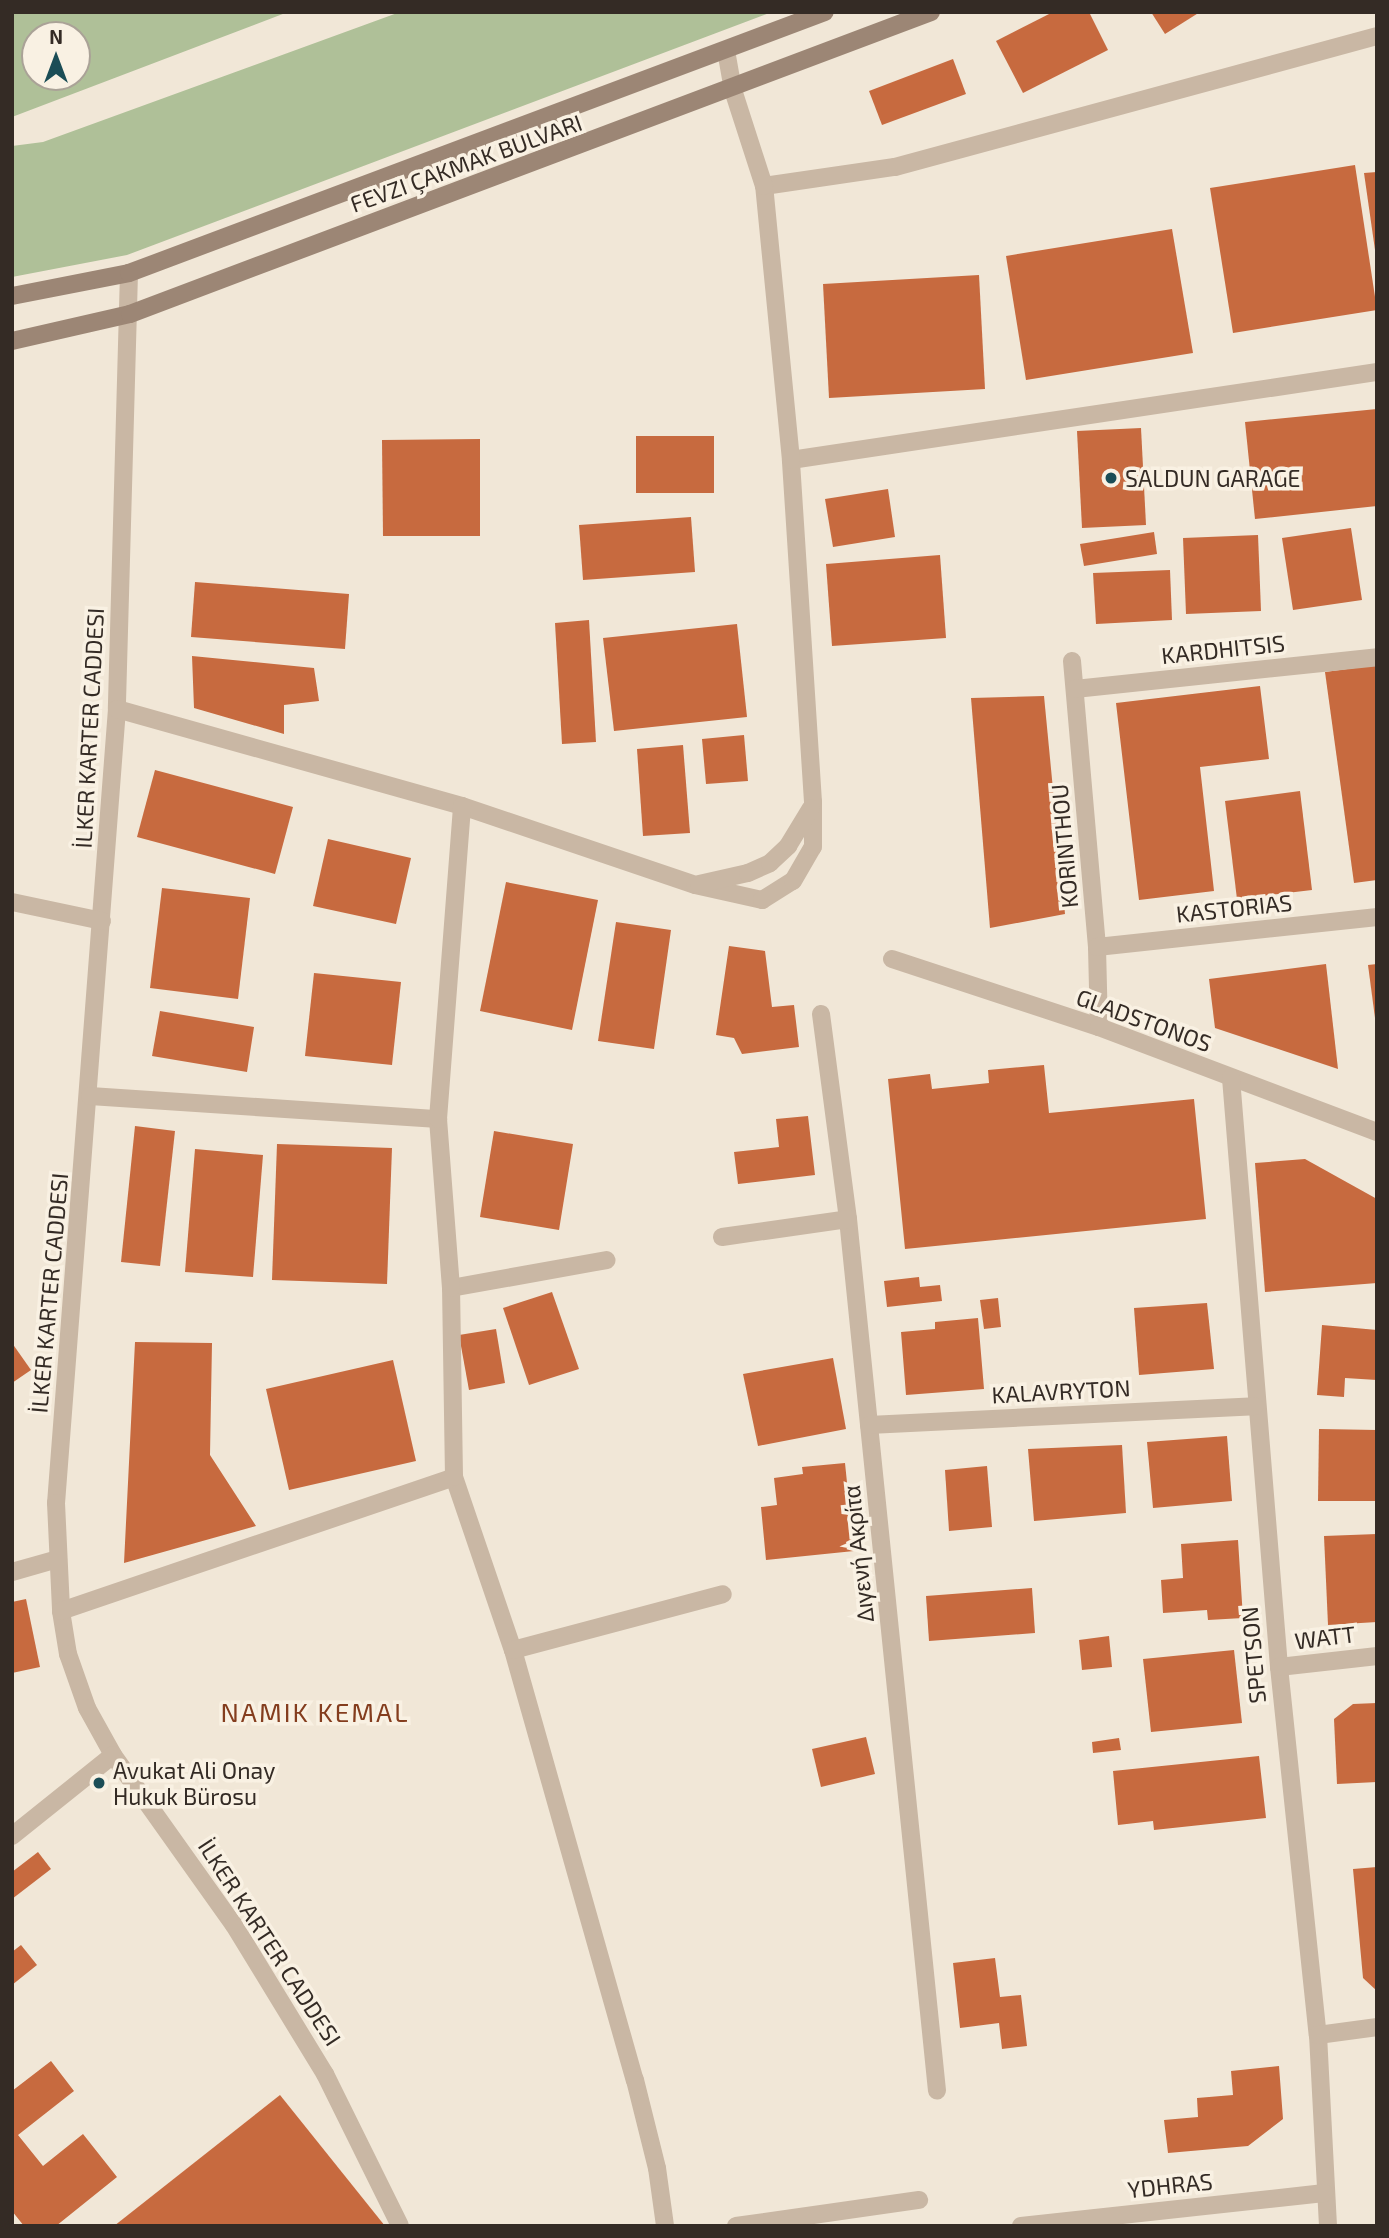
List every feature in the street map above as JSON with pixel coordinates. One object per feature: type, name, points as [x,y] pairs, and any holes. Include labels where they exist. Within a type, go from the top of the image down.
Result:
[{"type":"main road","points":[[12,296],[129,273],[825,12]]},
{"type":"main road","points":[[12,341],[130,314],[733,90],[931,12]]},
{"type":"street","points":[[764,186],[895,167],[1377,36]]},
{"type":"street","points":[[117,709],[462,806],[695,885],[762,900],[793,881],[813,848],[813,802],[791,460],[764,186],[733,90],[726,51]]},
{"type":"street","name":"İLKER KARTER CADDESI","points":[[129,273],[130,314],[117,709],[90,1096],[55,1503],[61,1611],[68,1654],[83,1698],[113,1755],[234,1925],[318,2062],[400,2226]]},
{"type":"street","points":[[791,460],[1377,373]]},
{"type":"street","name":"KARDHITSIS","points":[[1074,689],[1377,657]]},
{"type":"street","name":"KORINTHOU","points":[[1072,661],[1097,947],[1099,1027]]},
{"type":"street","points":[[695,885],[748,873],[769,863],[803,826],[813,802]]},
{"type":"street","points":[[462,806],[438,1119],[451,1288],[454,1477],[513,1650],[635,2080],[657,2168],[665,2226]]},
{"type":"street","points":[[12,902],[102,921]]},
{"type":"street","name":"KASTORIAS","points":[[1097,947],[1377,917]]},
{"type":"street","name":"GLADSTONOS","points":[[892,959],[1099,1027],[1377,1132]]},
{"type":"street","name":"Διγενή Ακρίτα","points":[[821,1014],[848,1219],[937,2090]]},
{"type":"street","name":"SPETSON","points":[[1231,1078],[1255,1406],[1279,1667],[1318,2035],[1324,2193],[1328,2226]]},
{"type":"street","points":[[90,1096],[438,1119]]},
{"type":"street","points":[[722,1237],[848,1219]]},
{"type":"street","points":[[451,1288],[607,1260]]},
{"type":"street","name":"KALAVRYTON","points":[[869,1425],[1255,1406]]},
{"type":"street","points":[[61,1611],[454,1477]]},
{"type":"street","points":[[12,1572],[58,1559]]},
{"type":"street","points":[[513,1650],[723,1594]]},
{"type":"street","name":"WATT","points":[[1279,1667],[1377,1656]]},
{"type":"street","points":[[12,1836],[113,1755]]},
{"type":"street","points":[[1318,2035],[1377,2028]]},
{"type":"street","name":"YDHRAS","points":[[1021,2226],[1324,2193]]},
{"type":"street","points":[[736,2226],[919,2200]]},
{"type":"green space","points":[[12,12],[288,12],[91,87],[91,21],[21,21],[21,91],[80,91],[12,117]]},
{"type":"green space","points":[[400,12],[772,12],[127,255],[12,277],[12,146],[43,142]]},
{"type":"building","points":[[1053,12],[1089,12],[1108,50],[1023,93],[996,41]]},
{"type":"building","points":[[1151,12],[1200,12],[1165,34]]},
{"type":"building","points":[[953,59],[966,94],[882,125],[869,91]]},
{"type":"building","points":[[1355,165],[1377,310],[1233,333],[1210,188]]},
{"type":"building","points":[[1377,172],[1377,250],[1375,250],[1364,173]]},
{"type":"building","points":[[1172,229],[1193,353],[1026,380],[1006,256]]},
{"type":"building","points":[[979,275],[985,389],[829,398],[823,284]]},
{"type":"building","points":[[1377,409],[1377,506],[1255,519],[1245,422]]},
{"type":"building","name":"SALDUN GARAGE","points":[[1141,428],[1146,525],[1082,528],[1077,431]]},
{"type":"building","points":[[636,436],[714,436],[714,493],[636,493]]},
{"type":"building","points":[[480,439],[480,536],[383,536],[382,440]]},
{"type":"building","points":[[888,489],[895,537],[833,547],[825,499]]},
{"type":"building","points":[[691,517],[695,572],[583,580],[579,525]]},
{"type":"building","points":[[1351,528],[1362,600],[1293,610],[1282,538]]},
{"type":"building","points":[[1154,532],[1157,554],[1084,566],[1080,544]]},
{"type":"building","points":[[1258,535],[1261,611],[1186,614],[1183,538]]},
{"type":"building","points":[[940,555],[946,638],[832,646],[826,564]]},
{"type":"building","points":[[1170,570],[1172,620],[1096,624],[1093,573]]},
{"type":"building","points":[[195,582],[349,594],[345,649],[191,637]]},
{"type":"building","points":[[589,620],[596,742],[562,744],[555,623]]},
{"type":"building","points":[[737,624],[747,717],[614,731],[603,638]]},
{"type":"building","points":[[192,656],[314,668],[319,701],[284,705],[284,734],[194,708]]},
{"type":"building","points":[[1377,665],[1377,880],[1354,883],[1325,672]]},
{"type":"building","points":[[1260,686],[1269,759],[1200,767],[1214,891],[1139,900],[1116,703]]},
{"type":"building","points":[[1044,696],[1065,914],[990,928],[971,698]]},
{"type":"building","points":[[744,735],[748,781],[706,784],[702,739]]},
{"type":"building","points":[[683,745],[690,833],[643,836],[637,749]]},
{"type":"building","points":[[155,770],[293,807],[275,874],[137,837]]},
{"type":"building","points":[[1300,791],[1312,890],[1237,899],[1225,801]]},
{"type":"building","points":[[328,839],[411,858],[396,924],[313,906]]},
{"type":"building","points":[[506,882],[598,900],[572,1030],[480,1011]]},
{"type":"building","points":[[162,888],[250,898],[238,999],[150,988]]},
{"type":"building","points":[[616,922],[671,930],[654,1049],[598,1041]]},
{"type":"building","points":[[729,946],[765,951],[772,1007],[794,1005],[799,1047],[742,1054],[734,1038],[716,1035]]},
{"type":"building","points":[[1326,964],[1338,1069],[1215,1028],[1209,979]]},
{"type":"building","points":[[1377,964],[1377,1018],[1375,1018],[1368,965]]},
{"type":"building","points":[[314,973],[401,982],[392,1065],[305,1056]]},
{"type":"building","points":[[160,1011],[254,1027],[247,1072],[152,1056]]},
{"type":"building","points":[[1044,1065],[1049,1113],[1194,1099],[1206,1219],[905,1249],[888,1079],[930,1074],[932,1089],[989,1083],[988,1070]]},
{"type":"building","points":[[808,1116],[815,1175],[738,1184],[734,1152],[779,1147],[776,1119]]},
{"type":"building","points":[[135,1126],[175,1131],[160,1266],[121,1262]]},
{"type":"building","points":[[494,1131],[573,1144],[559,1230],[480,1217]]},
{"type":"building","points":[[277,1144],[392,1148],[387,1284],[272,1280]]},
{"type":"building","points":[[195,1149],[263,1155],[253,1277],[185,1272]]},
{"type":"building","points":[[1305,1159],[1377,1199],[1377,1283],[1265,1292],[1255,1163]]},
{"type":"building","points":[[919,1277],[920,1287],[940,1285],[942,1301],[887,1307],[884,1281]]},
{"type":"building","points":[[552,1292],[579,1369],[529,1385],[503,1308]]},
{"type":"building","points":[[998,1298],[1001,1327],[984,1329],[980,1300]]},
{"type":"building","points":[[1207,1303],[1214,1369],[1139,1375],[1134,1308]]},
{"type":"building","points":[[978,1318],[984,1389],[906,1395],[901,1332],[935,1329],[935,1322]]},
{"type":"building","points":[[1322,1325],[1377,1330],[1377,1380],[1345,1378],[1344,1397],[1317,1395]]},
{"type":"building","points":[[496,1329],[505,1383],[469,1390],[459,1335]]},
{"type":"building","points":[[135,1342],[212,1343],[210,1455],[256,1526],[124,1563]]},
{"type":"building","points":[[12,1343],[31,1370],[12,1383]]},
{"type":"building","points":[[833,1358],[846,1429],[758,1446],[743,1374]]},
{"type":"building","points":[[393,1360],[416,1461],[289,1490],[266,1389]]},
{"type":"building","points":[[1319,1429],[1377,1430],[1377,1501],[1318,1501]]},
{"type":"building","points":[[1227,1436],[1232,1501],[1153,1508],[1147,1442]]},
{"type":"building","points":[[1122,1445],[1126,1513],[1034,1521],[1028,1449]]},
{"type":"building","points":[[845,1463],[854,1551],[766,1560],[761,1507],[777,1505],[774,1478],[803,1474],[802,1467]]},
{"type":"building","points":[[987,1466],[992,1527],[949,1531],[945,1470]]},
{"type":"building","points":[[1377,1534],[1377,1622],[1328,1625],[1324,1536]]},
{"type":"building","points":[[1238,1540],[1243,1618],[1208,1620],[1207,1610],[1163,1613],[1161,1580],[1183,1578],[1181,1544]]},
{"type":"building","points":[[1032,1588],[1035,1633],[929,1641],[926,1596]]},
{"type":"building","points":[[26,1599],[40,1667],[12,1673],[12,1602]]},
{"type":"building","points":[[1109,1636],[1112,1667],[1082,1670],[1079,1640]]},
{"type":"building","points":[[1234,1650],[1242,1723],[1151,1732],[1143,1659]]},
{"type":"building","points":[[1377,1703],[1377,1782],[1337,1784],[1334,1719],[1353,1704]]},
{"type":"building","points":[[866,1737],[875,1774],[821,1787],[812,1749]]},
{"type":"building","points":[[1119,1738],[1121,1750],[1093,1753],[1092,1742]]},
{"type":"building","points":[[1259,1756],[1266,1818],[1154,1830],[1153,1821],[1118,1825],[1113,1771]]},
{"type":"building","points":[[38,1852],[51,1869],[12,1899],[12,1872]]},
{"type":"building","points":[[1377,1867],[1377,1991],[1363,1978],[1353,1869]]},
{"type":"building","points":[[21,1945],[37,1965],[12,1985],[12,1952]]},
{"type":"building","points":[[995,1958],[1000,1997],[1021,1995],[1027,2046],[1002,2049],[999,2023],[960,2028],[953,1963]]},
{"type":"building","points":[[51,2061],[74,2091],[18,2135],[43,2166],[83,2134],[117,2177],[56,2226],[24,2226],[12,2211],[12,2091]]},
{"type":"building","points":[[1279,2066],[1283,2119],[1248,2146],[1168,2153],[1164,2120],[1198,2117],[1197,2098],[1233,2095],[1231,2071]]},
{"type":"building","points":[[280,2095],[385,2226],[114,2226]]},
{"type":"place","name":"SALDUN GARAGE","points":[[1111,478]]},
{"type":"place","name":"Avukat Ali Onay Hukuk Bürosu","points":[[99,1783]]},
{"type":"district","name":"NAMIK KEMAL","points":[[315,1712]]}]
